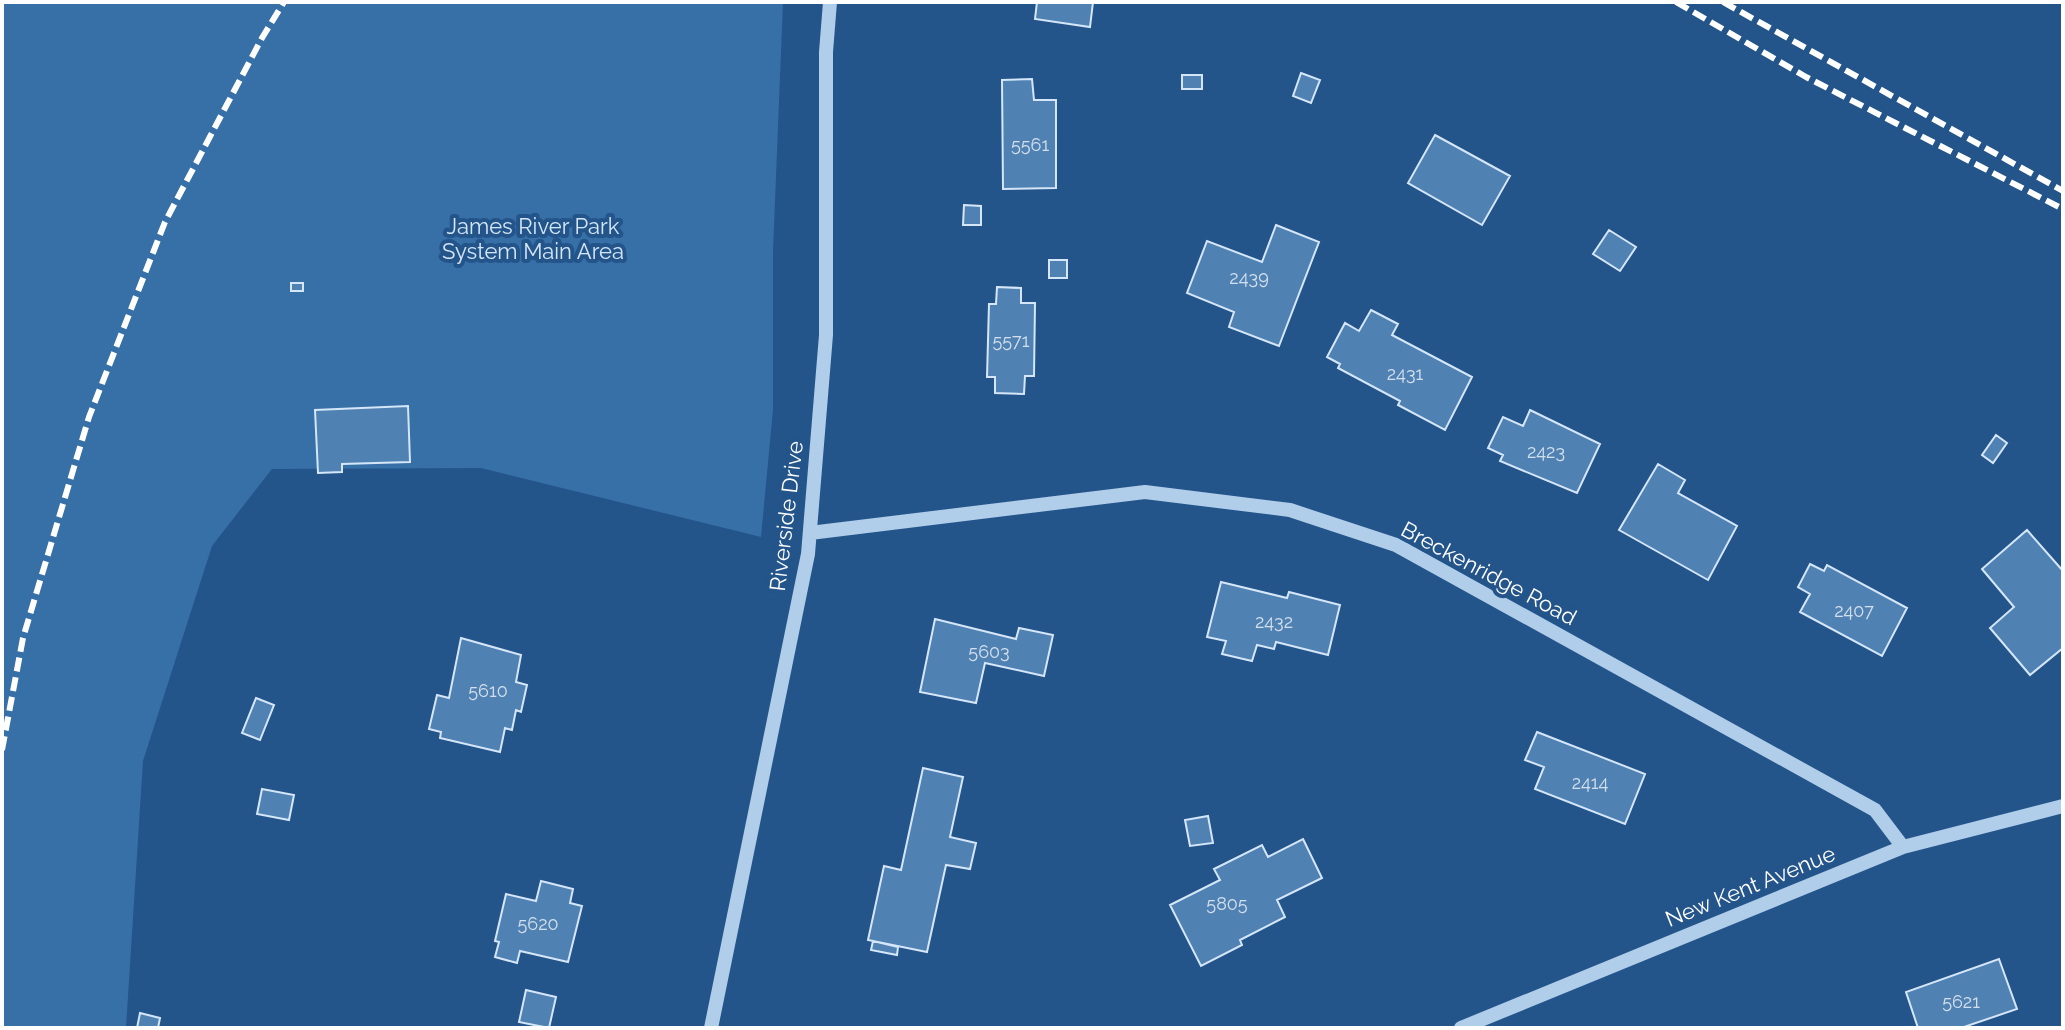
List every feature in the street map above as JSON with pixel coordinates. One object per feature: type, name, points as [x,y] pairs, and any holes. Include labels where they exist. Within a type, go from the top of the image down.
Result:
[{"type":"street","name":"Riverside Drive","points":[[711,1028],[808,554],[826,335],[826,52],[830,2]]},
{"type":"street","name":"Breckenridge Road","points":[[810,533],[1145,492],[1290,510],[1410,552],[1875,810],[1903,847]]},
{"type":"street","name":"New Kent Avenue","points":[[1461,1028],[1903,847],[2063,806]]},
{"type":"green space","name":"James River Park System Main Area","points":[[2,2],[783,2],[773,251],[773,410],[761,537],[481,468],[272,469],[212,546],[143,761],[126,1028],[2,1028]]},
{"type":"building","points":[[1037,2],[1093,2],[1090,27],[1035,19]]},
{"type":"building","points":[[1301,73],[1320,80],[1311,103],[1293,96]]},
{"type":"building","points":[[1182,75],[1202,75],[1202,89],[1182,89]]},
{"type":"building","points":[[1032,79],[1034,100],[1056,100],[1056,188],[1003,189],[1002,80]]},
{"type":"building","points":[[1435,135],[1510,176],[1482,225],[1408,183]]},
{"type":"building","points":[[964,205],[981,206],[981,225],[963,225]]},
{"type":"building","points":[[1276,225],[1319,242],[1279,346],[1229,327],[1234,312],[1187,293],[1207,241],[1262,262]]},
{"type":"building","points":[[1609,230],[1636,247],[1620,271],[1593,254]]},
{"type":"building","points":[[1049,260],[1067,260],[1067,278],[1049,278]]},
{"type":"building","points":[[291,283],[303,283],[303,291],[291,291]]},
{"type":"building","points":[[997,287],[1021,288],[1021,303],[1035,303],[1034,376],[1025,376],[1024,394],[995,393],[995,377],[987,377],[989,304],[996,304]]},
{"type":"building","points":[[1371,310],[1398,324],[1392,335],[1472,377],[1445,430],[1398,405],[1400,401],[1338,368],[1340,364],[1327,357],[1345,323],[1359,331]]},
{"type":"building","points":[[408,406],[410,462],[342,464],[342,472],[318,473],[315,410]]},
{"type":"building","points":[[1530,410],[1600,444],[1577,493],[1500,461],[1503,455],[1488,448],[1503,417],[1523,426]]},
{"type":"building","points":[[1996,435],[2007,443],[1993,463],[1982,455]]},
{"type":"building","points":[[1658,464],[1685,480],[1678,493],[1737,526],[1708,580],[1619,530]]},
{"type":"building","points":[[2027,530],[2063,571],[2063,648],[2030,675],[1990,628],[2014,607],[1982,569]]},
{"type":"building","points":[[1810,564],[1824,571],[1827,565],[1907,608],[1882,656],[1800,612],[1810,594],[1798,587]]},
{"type":"building","points":[[1221,582],[1287,598],[1289,592],[1340,605],[1328,655],[1276,642],[1274,649],[1257,645],[1252,661],[1222,654],[1226,641],[1207,637]]},
{"type":"building","points":[[935,619],[1016,639],[1019,628],[1053,635],[1044,676],[985,663],[976,703],[920,692]]},
{"type":"building","points":[[461,638],[521,655],[516,682],[527,685],[521,712],[516,710],[512,730],[505,728],[500,752],[440,738],[441,732],[429,729],[437,695],[449,698]]},
{"type":"building","points":[[256,698],[274,705],[260,740],[242,733]]},
{"type":"building","points":[[1537,732],[1645,774],[1625,824],[1535,789],[1544,767],[1525,760]]},
{"type":"building","points":[[923,768],[963,777],[950,837],[976,843],[970,869],[946,865],[927,952],[868,940],[884,866],[901,870]]},
{"type":"building","points":[[262,789],[294,795],[289,820],[257,814]]},
{"type":"building","points":[[1208,816],[1213,843],[1190,846],[1185,820]]},
{"type":"building","points":[[1303,839],[1322,878],[1277,900],[1285,917],[1240,940],[1242,945],[1201,966],[1170,905],[1220,880],[1214,869],[1262,845],[1268,857]]},
{"type":"building","points":[[541,881],[573,889],[570,903],[582,906],[568,962],[520,951],[517,963],[495,957],[499,942],[495,941],[506,894],[536,901]]},
{"type":"building","points":[[873,941],[898,947],[897,955],[871,950]]},
{"type":"building","points":[[1999,959],[2017,1009],[1961,1028],[1918,1028],[1906,992]]},
{"type":"building","points":[[526,990],[556,997],[549,1028],[519,1022]]},
{"type":"building","points":[[140,1013],[160,1018],[158,1028],[137,1028]]},
{"type":"railway","points":[[2,750],[23,638],[89,417],[165,222],[284,2]]},
{"type":"railway","points":[[1676,2],[1806,77],[2063,209]]},
{"type":"railway","points":[[1723,2],[2063,191]]}]
